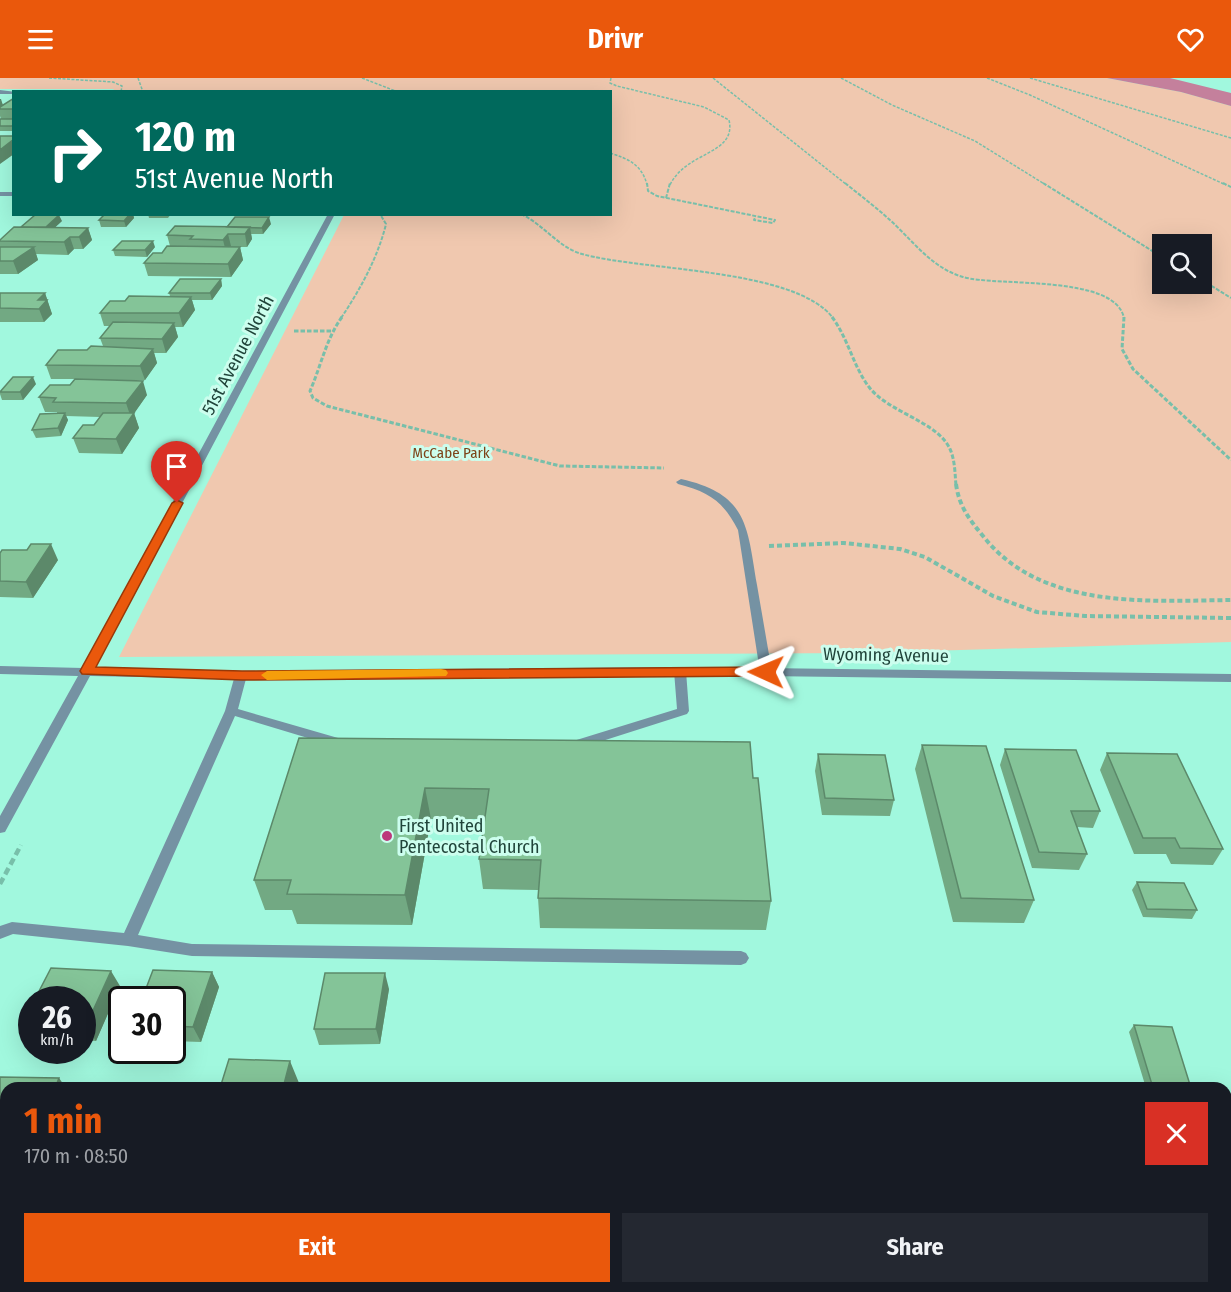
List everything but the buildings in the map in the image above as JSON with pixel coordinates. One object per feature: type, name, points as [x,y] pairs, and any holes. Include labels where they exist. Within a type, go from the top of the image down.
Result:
[{"type":"street","name":"51st Avenue North","points":[[0,828],[87,671],[331,216]]},
{"type":"street","points":[[681,482],[706,488],[717,495],[734,511],[743,530],[766,672]]},
{"type":"street","name":"Wyoming Avenue","points":[[0,670],[242,675],[680,671],[1231,678]]},
{"type":"street","points":[[561,746],[572,746],[683,711],[680,671]]},
{"type":"street","points":[[128,940],[231,711],[242,675]]},
{"type":"street","points":[[231,711],[351,746]]},
{"type":"street","points":[[0,933],[12,928],[128,940],[192,951],[741,958]]},
{"type":"path","points":[[49,78],[113,82],[122,86],[121,90]]},
{"type":"path","points":[[362,78],[393,90]]},
{"type":"path","points":[[611,78],[610,83],[617,86],[704,107],[729,120],[731,135],[728,140],[690,160],[679,169],[668,188],[666,198]]},
{"type":"path","points":[[713,78],[850,187],[864,202],[891,222],[941,267],[962,277],[979,280],[1071,287],[1112,301],[1121,308],[1124,318],[1122,352],[1133,369],[1231,460]]},
{"type":"path","points":[[841,78],[892,105],[975,141],[1152,251]]},
{"type":"path","points":[[987,78],[1030,95],[1231,187]]},
{"type":"path","points":[[1030,78],[1231,138]]},
{"type":"path","points":[[612,154],[628,158],[638,165],[643,171],[648,191],[666,198],[775,220],[771,223],[762,223],[754,220],[756,218]]},
{"type":"path","points":[[381,216],[386,225],[381,244],[352,302],[332,331],[321,367],[310,391],[313,398],[327,406],[560,466],[667,468]]},
{"type":"path","points":[[525,216],[569,249],[580,254],[686,269],[767,284],[799,294],[824,309],[833,319],[863,378],[874,392],[892,408],[947,444],[953,456],[955,487],[964,512],[997,554],[1021,572],[1049,585],[1097,597],[1136,600],[1231,600]]},
{"type":"path","points":[[1212,286],[1231,298]]},
{"type":"path","points":[[292,331],[332,331]]},
{"type":"path","points":[[769,537],[772,546],[844,543],[900,549],[930,560],[1007,603],[1037,612],[1085,616],[1231,618]]},
{"type":"green space","name":"McCabe Park","points":[[0,78],[1107,78],[1181,92],[1231,106],[1231,642],[862,653],[119,657],[343,216],[612,216],[612,90],[0,89]]},
{"type":"shaded area","points":[[1107,78],[1170,78],[1231,93],[1231,106],[1181,92]]},
{"type":"slow traffic","points":[[267,675],[441,673]]},
{"type":"place","name":"First United Pentecostal Church","points":[[387,836]]},
{"type":"route","points":[[177,503],[87,671],[242,675],[766,672]]}]
